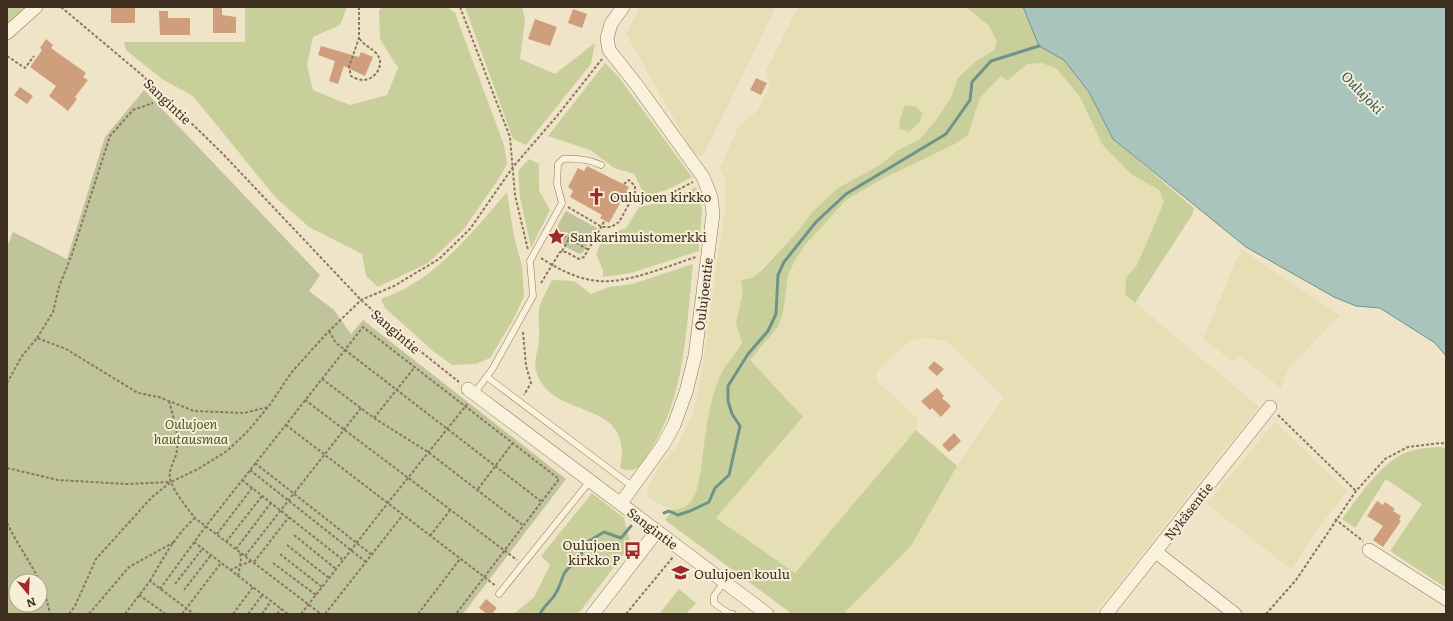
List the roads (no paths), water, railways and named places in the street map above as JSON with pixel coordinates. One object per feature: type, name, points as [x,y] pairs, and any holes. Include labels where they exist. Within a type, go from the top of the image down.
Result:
[{"type":"street","points":[[7,33],[36,7]]},
{"type":"street","name":"Oulujoentie","points":[[619,8],[611,24],[607,38],[609,50],[636,84],[704,177],[711,197],[713,214],[695,356],[686,392],[674,425],[663,445],[621,503]]},
{"type":"street","name":"Sangintie","points":[[471,392],[767,614]]},
{"type":"street","name":"Nykäsentie","points":[[1106,614],[1270,407]]},
{"type":"street","points":[[593,614],[657,531]]},
{"type":"street","points":[[1369,550],[1446,599]]},
{"type":"street","points":[[1156,552],[1235,614]]},
{"type":"lane","points":[[471,392],[487,377],[533,296],[530,261],[562,203],[557,184],[558,164],[564,159],[590,160],[601,165]]},
{"type":"lane","points":[[487,377],[633,487]]},
{"type":"lane","points":[[500,592],[590,481]]},
{"type":"lane","points":[[724,582],[714,596],[714,603],[728,613],[733,614]]},
{"type":"water","name":"Oulujoki","points":[[1023,7],[1446,7],[1446,356],[1435,343],[1380,308],[1356,306],[1334,297],[1246,247],[1113,139],[1089,92],[1064,60],[1039,46]]},
{"type":"waterway","points":[[664,513],[669,511],[678,515],[709,502],[715,488],[729,475],[740,426],[732,414],[728,401],[728,386],[748,354],[768,331],[776,314],[778,275],[784,262],[816,222],[846,194],[946,134],[970,100],[972,82],[991,61],[1039,46]]},
{"type":"waterway","points":[[540,614],[558,590],[565,573],[572,565],[579,561],[584,544],[604,532],[621,538],[631,526]]},
{"type":"place","name":"Oulujoen kirkko","points":[[597,196]]},
{"type":"place","name":"Sankarimuistomerkki","points":[[557,236]]},
{"type":"place","name":"Oulujoen kirkko P","points":[[633,551]]},
{"type":"place","name":"Oulujoen koulu","points":[[681,573]]},
{"type":"park label","name":"Oulujoen hautausmaa","points":[[191,430]]}]
